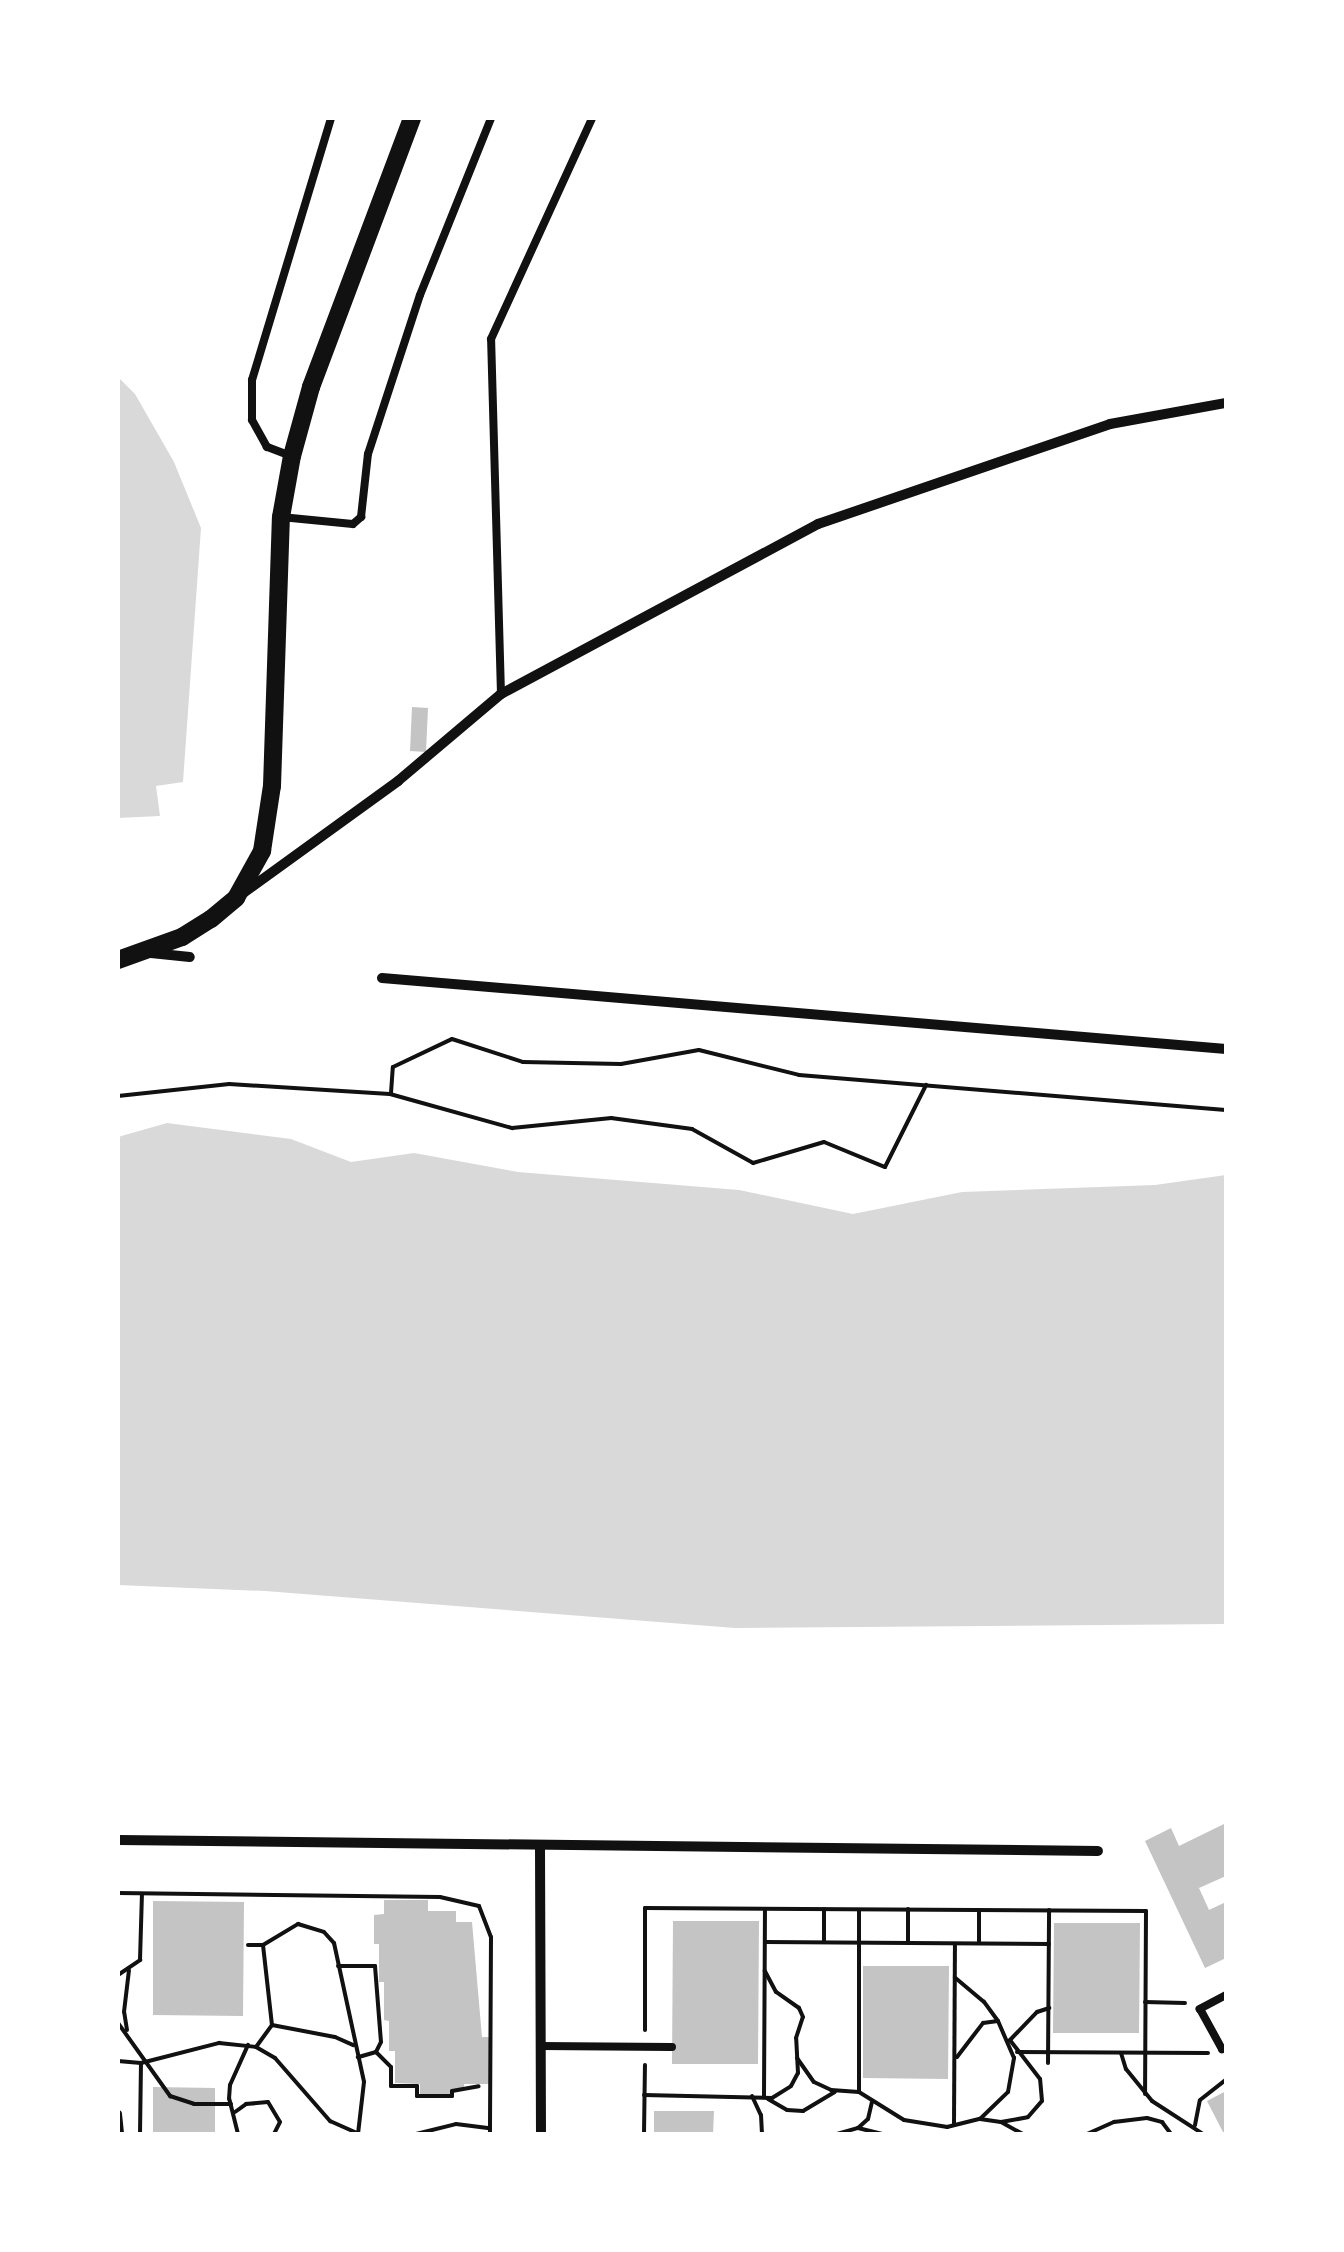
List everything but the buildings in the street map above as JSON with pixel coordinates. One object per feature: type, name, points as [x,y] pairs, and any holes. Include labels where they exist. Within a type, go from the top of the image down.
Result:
[{"type":"street","points":[[236,898],[262,851],[272,786],[282,516],[292,456],[311,387],[412,118]]},
{"type":"street","points":[[118,960],[182,937],[398,781],[501,694],[818,524],[1110,424],[1226,403]]},
{"type":"street","points":[[145,952],[190,957]]},
{"type":"street","points":[[382,978],[1226,1049]]},
{"type":"street","points":[[118,1840],[1098,1851]]},
{"type":"street","points":[[540,1846],[540,2134]]},
{"type":"lane","points":[[292,456],[267,446],[252,420],[252,380],[332,118]]},
{"type":"lane","points":[[282,516],[352,524],[361,517],[368,454],[420,296],[490,118]]},
{"type":"lane","points":[[501,694],[491,339],[592,118]]},
{"type":"lane","points":[[1226,1995],[1200,2009],[1222,2049],[1226,2049]]},
{"type":"lane","points":[[540,2046],[672,2047]]},
{"type":"lane","points":[[118,2114],[120,2134]]},
{"type":"path","points":[[390,1094],[392,1067],[452,1039],[524,1062],[621,1064],[698,1050],[800,1075],[1226,1110]]},
{"type":"path","points":[[118,1096],[230,1084],[390,1094],[512,1128],[611,1118],[692,1129],[753,1163],[824,1142],[885,1167],[926,1084]]},
{"type":"path","points":[[118,1894],[440,1896],[479,1906],[491,1937],[490,2131],[456,2124],[416,2134]]},
{"type":"path","points":[[118,1975],[140,1960],[142,1894]]},
{"type":"path","points":[[644,2134],[645,1908],[1146,1911],[1145,2094]]},
{"type":"path","points":[[764,2096],[765,1909]]},
{"type":"path","points":[[824,1909],[824,1942]]},
{"type":"path","points":[[858,2092],[860,1910]]},
{"type":"path","points":[[908,1910],[908,1943]]},
{"type":"path","points":[[979,1910],[979,1943]]},
{"type":"path","points":[[1048,2063],[1049,1910]]},
{"type":"path","points":[[118,2061],[144,2063],[219,2043],[256,2047],[275,2058],[314,2105],[346,2133],[359,2134],[364,2082],[334,1943],[310,1925],[287,1927],[264,1945],[248,1945]]},
{"type":"path","points":[[765,1942],[1049,1944]]},
{"type":"path","points":[[951,2126],[955,1944]]},
{"type":"path","points":[[256,2047],[272,2025],[264,1945]]},
{"type":"path","points":[[338,1966],[375,1966],[381,2042],[376,2052],[358,2057]]},
{"type":"path","points":[[130,1970],[124,2012],[127,2030],[144,2063],[170,2096],[194,2104],[232,2104]]},
{"type":"path","points":[[644,2095],[782,2095],[791,2086],[798,2074],[796,2038],[803,2017],[799,2008],[776,1992],[765,1972]]},
{"type":"path","points":[[955,1978],[976,1994],[1040,2079],[1042,2101],[1028,2117],[1001,2122],[980,2119]]},
{"type":"path","points":[[1145,2002],[1185,2002]]},
{"type":"path","points":[[797,2058],[814,2082],[836,2091],[858,2092],[904,2120],[951,2126],[980,2119],[996,2108],[1014,2076],[1010,2040],[1036,2012],[1049,2008]]},
{"type":"path","points":[[954,2062],[983,2023],[998,2021]]},
{"type":"path","points":[[118,2023],[127,2030]]},
{"type":"path","points":[[272,2025],[335,2037],[354,2046]]},
{"type":"path","points":[[238,2134],[230,2085],[248,2045]]},
{"type":"path","points":[[376,2052],[392,2067],[392,2086],[417,2086],[417,2096],[452,2096],[452,2091],[479,2086]]},
{"type":"path","points":[[1018,2052],[1209,2053]]},
{"type":"path","points":[[1121,2053],[1126,2068],[1145,2094],[1204,2134]]},
{"type":"path","points":[[140,2134],[144,2063]]},
{"type":"path","points":[[1195,2128],[1200,2100],[1226,2080]]},
{"type":"path","points":[[764,2096],[787,2110],[804,2111],[836,2091]]},
{"type":"path","points":[[752,2096],[761,2114],[762,2134]]},
{"type":"path","points":[[235,2112],[246,2104],[268,2102],[280,2122],[274,2134]]},
{"type":"path","points":[[837,2134],[858,2128],[868,2119],[872,2102]]},
{"type":"path","points":[[1087,2134],[1114,2122],[1146,2118],[1162,2122],[1171,2134]]},
{"type":"path","points":[[1001,2122],[1023,2134]]},
{"type":"path","points":[[940,2134],[951,2126]]},
{"type":"path","points":[[858,2128],[882,2134]]},
{"type":"shaded area","points":[[118,377],[135,394],[174,462],[201,528],[183,782],[156,786],[160,816],[118,818]]},
{"type":"shaded area","points":[[167,1123],[291,1139],[351,1162],[414,1153],[518,1172],[739,1190],[853,1214],[962,1192],[1155,1185],[1226,1175],[1226,1624],[735,1628],[265,1591],[118,1585],[118,1137]]}]
